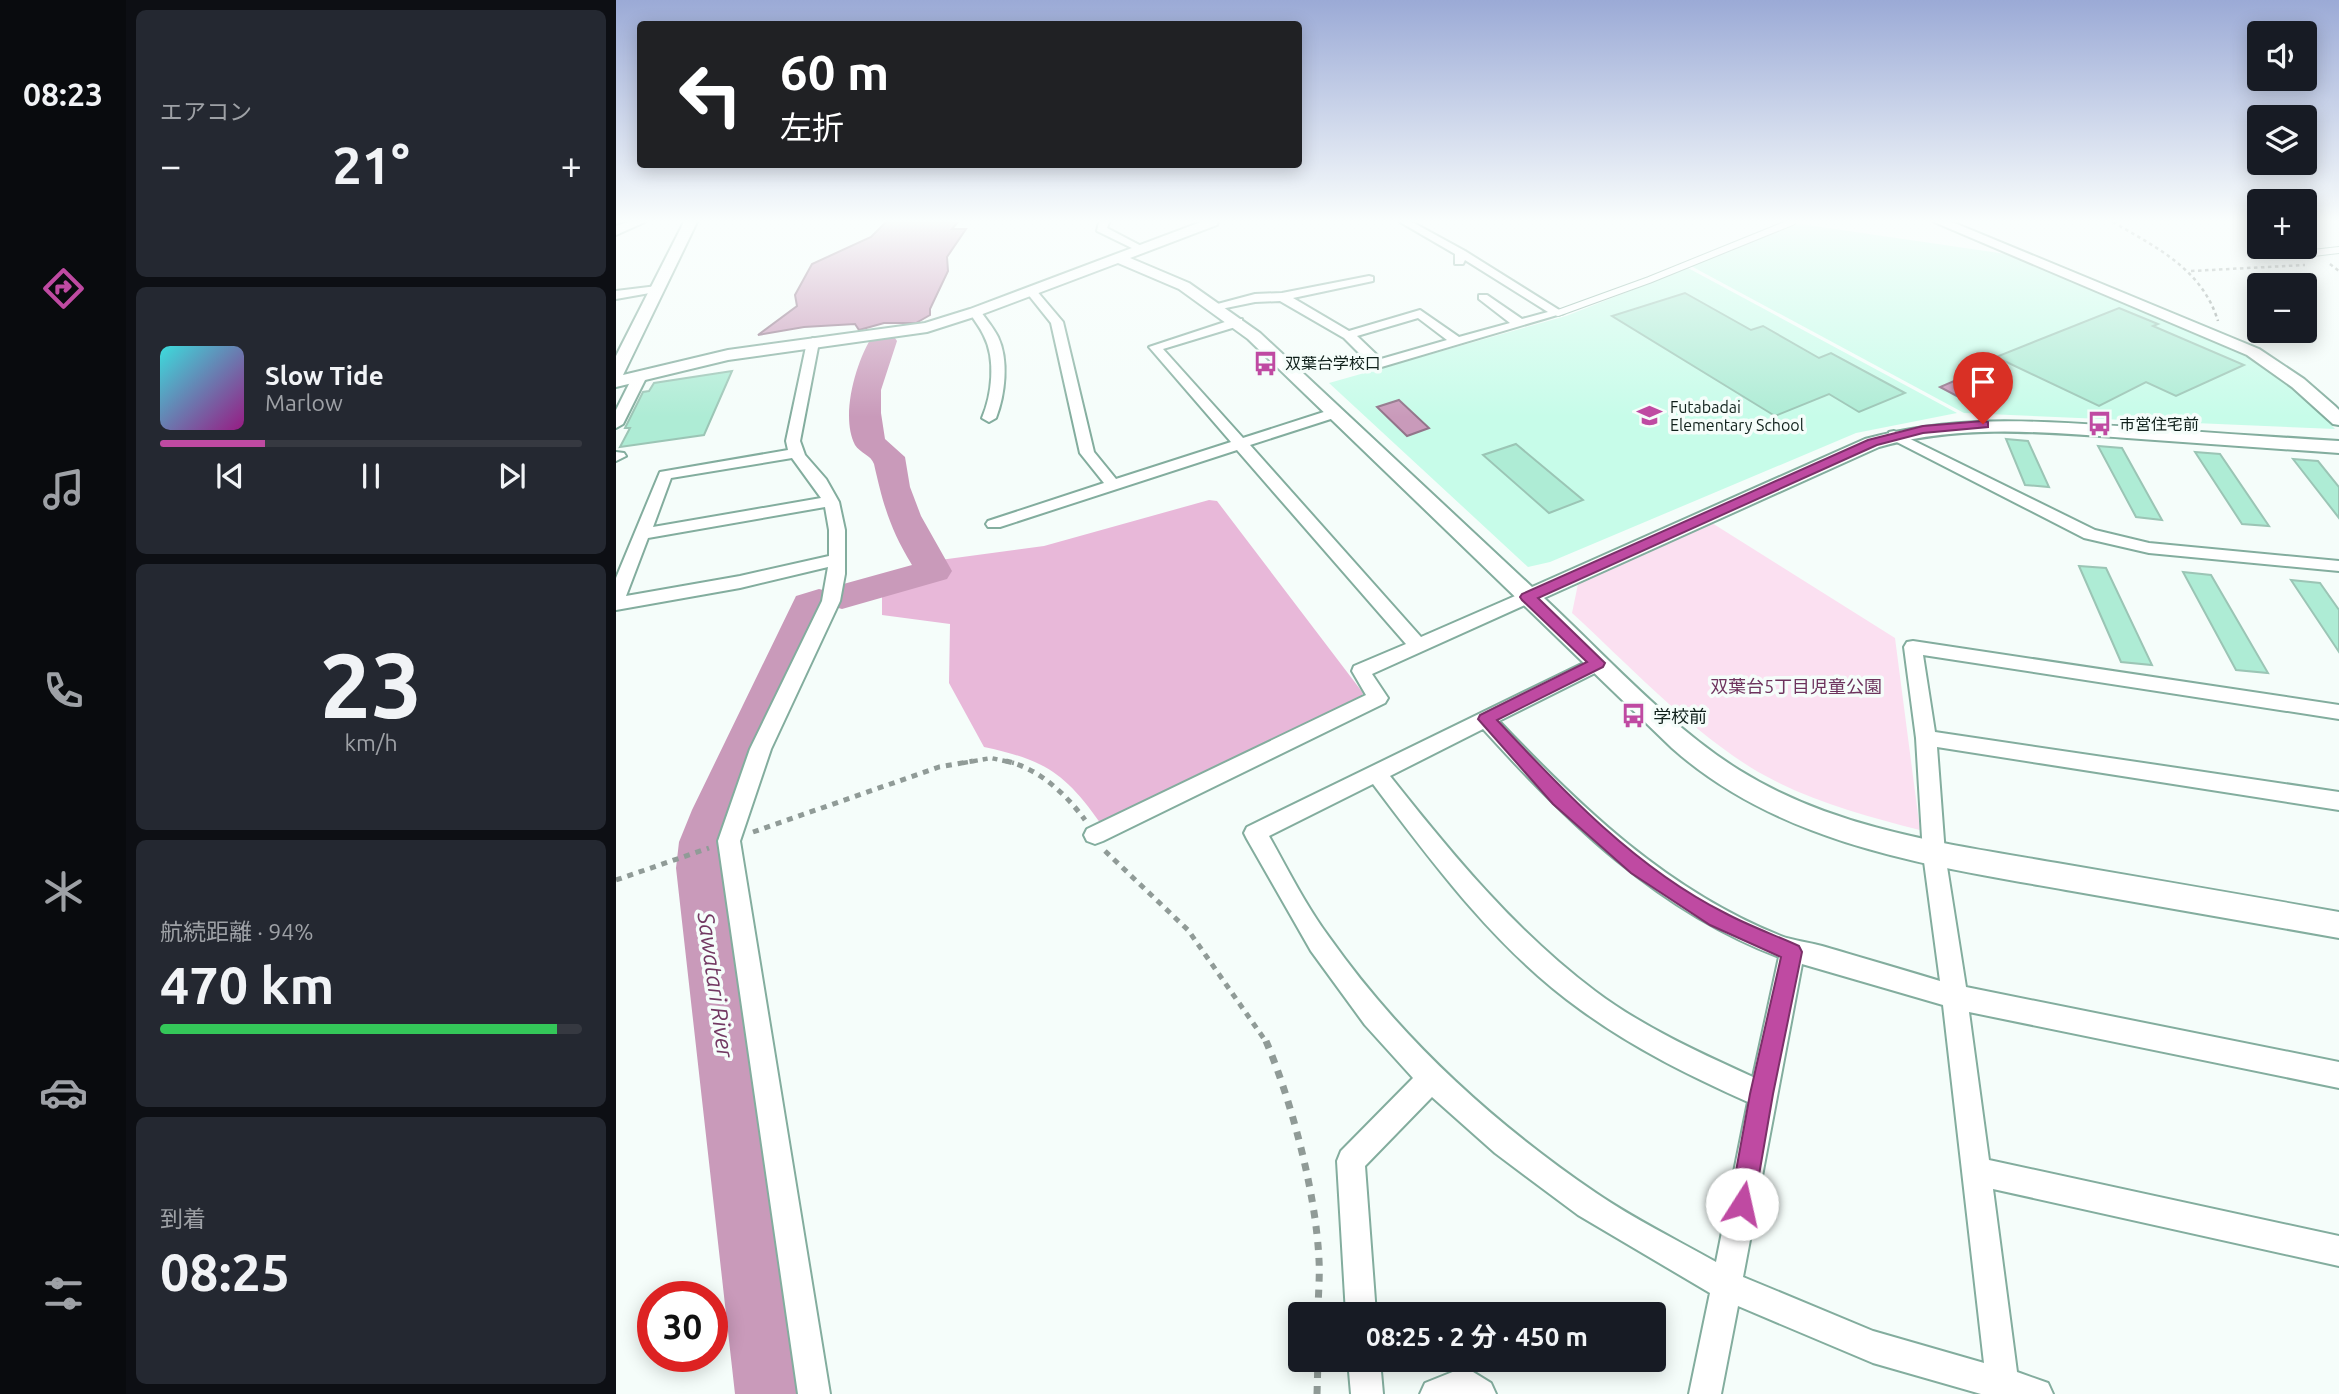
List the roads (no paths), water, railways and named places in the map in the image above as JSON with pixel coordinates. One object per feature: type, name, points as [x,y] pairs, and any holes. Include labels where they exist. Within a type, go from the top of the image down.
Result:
[{"type":"street","points":[[616,382],[728,355],[902,332],[975,313],[1039,287]]},
{"type":"street","points":[[1186,287],[1238,322],[1702,759],[1756,793],[1814,821],[1874,841],[1934,855],[2339,925]]},
{"type":"street","points":[[1216,306],[1330,287]]},
{"type":"street","points":[[1513,287],[1558,313]]},
{"type":"street","points":[[2098,287],[2253,352],[2286,372],[2315,395],[2339,420]]},
{"type":"street","points":[[616,295],[657,289]]},
{"type":"street","points":[[616,373],[657,289]]},
{"type":"street","points":[[1031,290],[1057,322],[1087,453],[1113,485]]},
{"type":"street","points":[[1282,297],[1348,335],[1378,364],[1558,313]]},
{"type":"street","points":[[1483,297],[1520,324]]},
{"type":"street","points":[[975,313],[992,338],[997,374],[995,407],[989,418]]},
{"type":"street","points":[[1348,335],[1420,314],[1457,342]]},
{"type":"street","points":[[1238,322],[1154,347],[1417,644]]},
{"type":"street","points":[[813,342],[793,441],[794,453],[824,488],[836,520],[838,559],[831,601],[749,777],[736,810],[729,841],[814,1394]]},
{"type":"street","points":[[616,424],[640,376]]},
{"type":"street","points":[[994,524],[1335,413]]},
{"type":"street","points":[[1095,835],[1378,698],[1361,671],[1894,435],[1941,427],[1998,424],[2339,447]]},
{"type":"street","points":[[1894,435],[2090,534],[2149,548],[2339,565]]},
{"type":"street","points":[[616,602],[665,475],[794,453]]},
{"type":"street","points":[[642,534],[830,501]]},
{"type":"street","points":[[616,602],[740,582],[838,559]]},
{"type":"street","points":[[2003,1385],[1955,997],[1934,855],[1926,738],[1913,647],[2339,712]]},
{"type":"street","points":[[1598,663],[1255,834],[1319,943],[1374,1016],[1431,1079],[1505,1143],[1588,1205],[1728,1286],[1873,1347],[2037,1394]]},
{"type":"street","points":[[1486,719],[1559,799],[1638,867],[1717,919],[1792,952],[1811,954],[1955,997],[2339,1075]]},
{"type":"street","points":[[1926,738],[2339,801]]},
{"type":"street","points":[[1376,773],[1448,867],[1525,947],[1576,991],[1622,1024],[1690,1063],[1762,1094]]},
{"type":"street","points":[[1705,1394],[1792,952]]},
{"type":"street","points":[[1360,1302],[1351,1161],[1431,1079]]},
{"type":"street","points":[[1977,1171],[2339,1251]]},
{"type":"street","points":[[1365,1372],[1367,1394]]},
{"type":"street","points":[[1436,1394],[1465,1383],[1480,1394]]},
{"type":"lane","points":[[1558,313],[1630,287]]},
{"type":"waterway","name":"Sawatari River","points":[[842,597],[934,571],[898,502],[889,457],[870,443],[865,413],[866,390],[883,341]]},
{"type":"waterway","name":"Sawatari River","points":[[770,1394],[701,868],[703,842],[715,810],[810,605],[819,602]]},
{"type":"place","name":"双葉台学校口","points":[[1265,363]]},
{"type":"place","name":"Futabadai Elementary School","points":[[1650,416]]},
{"type":"place","name":"市営住宅前","points":[[2099,424]]},
{"type":"place","name":"学校前","points":[[1633,716]]},
{"type":"park label","name":"双葉台5丁目児童公園","points":[[1796,686]]}]
